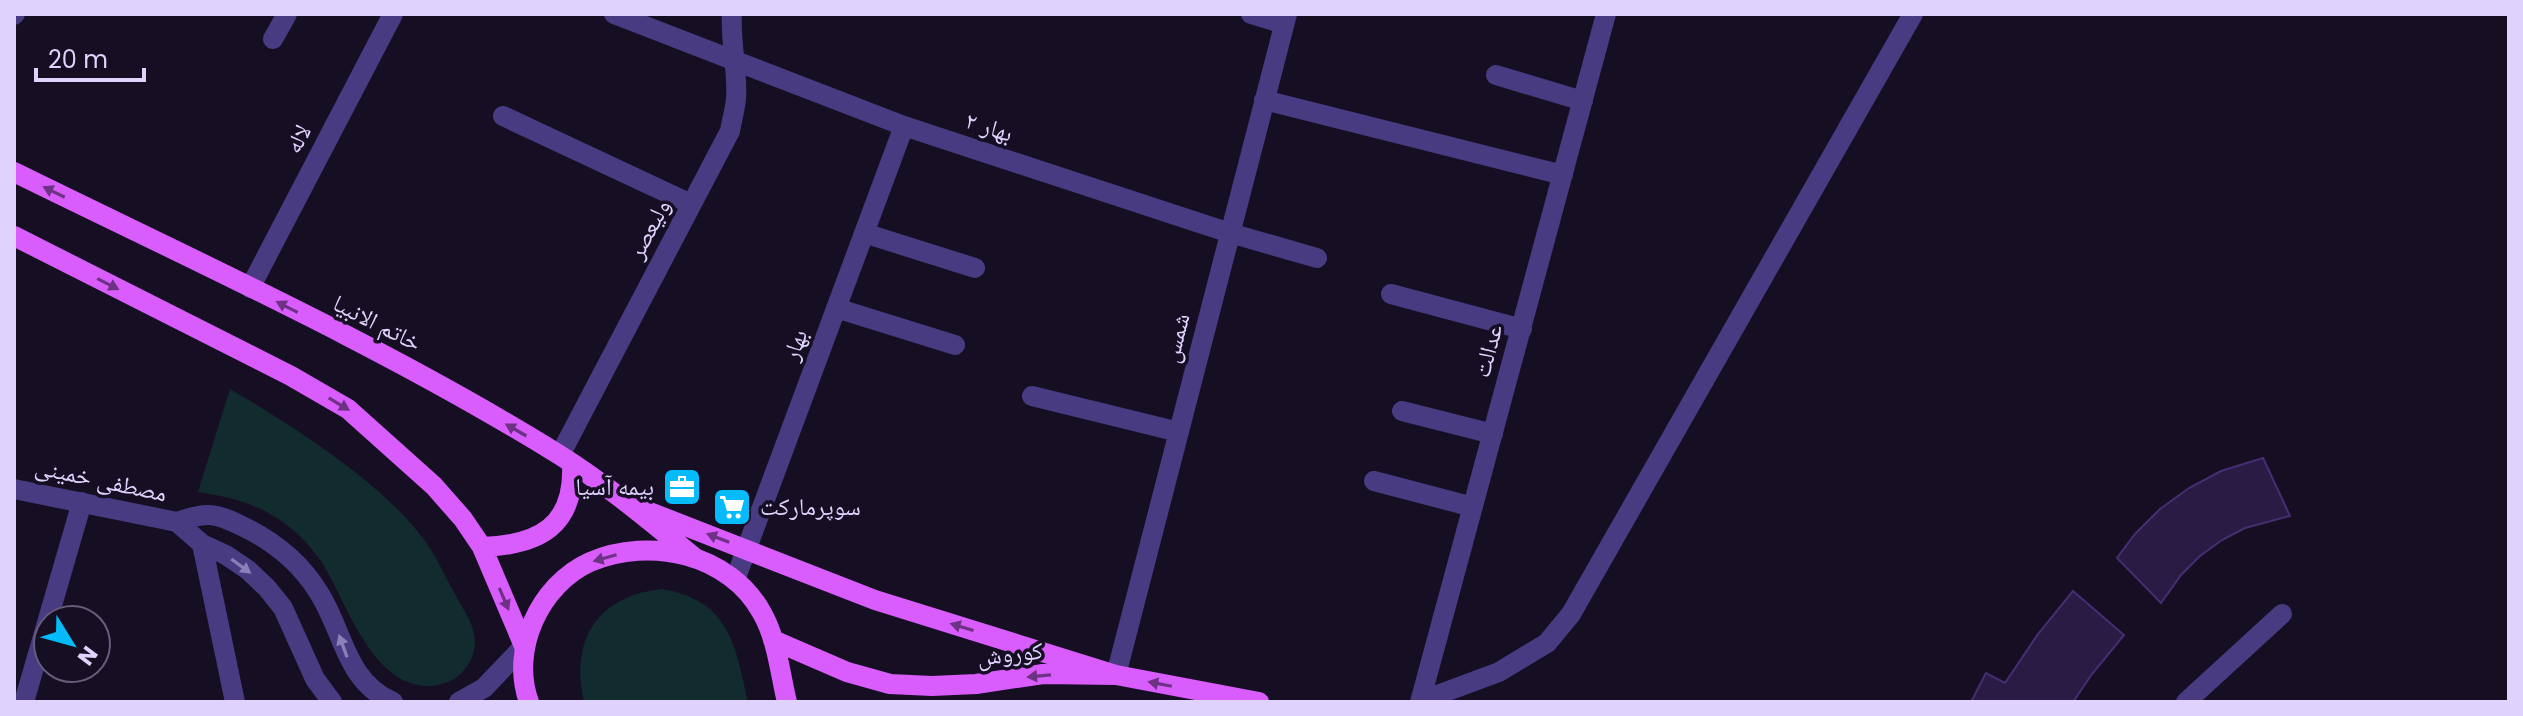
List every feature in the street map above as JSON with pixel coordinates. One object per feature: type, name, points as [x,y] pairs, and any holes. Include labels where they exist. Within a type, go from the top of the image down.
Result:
[{"type":"main road","name":"خاتم الانبیا","points":[[14,172],[422,375],[566,460],[694,557]]},
{"type":"main road","points":[[14,236],[291,376],[348,409],[434,486],[463,519],[482,547],[524,646]]},
{"type":"main road","points":[[482,547],[522,543],[552,526],[570,497],[566,460]]},
{"type":"main road","points":[[628,504],[875,600],[1116,675]]},
{"type":"main road","points":[[529,702],[523,668],[524,646],[545,602],[564,579],[589,563],[629,551],[664,551],[694,557],[722,569],[745,589],[763,614],[773,640],[787,702]]},
{"type":"main road","name":"کوروش","points":[[773,640],[847,672],[890,684],[976,684],[1043,674],[1116,675],[1259,702]]},
{"type":"street","points":[[273,39],[287,14]]},
{"type":"street","name":"لاله","points":[[250,288],[393,14]]},
{"type":"street","name":"بهار ۲","points":[[614,14],[904,126],[1230,233],[1317,258]]},
{"type":"street","name":"ولیعصر","points":[[566,460],[730,131],[736,99],[732,14]]},
{"type":"street","points":[[1251,14],[1285,19]]},
{"type":"street","name":"عدالت","points":[[1421,701],[1606,14]]},
{"type":"street","points":[[1421,701],[1511,665],[1547,643],[1571,614],[1913,14]]},
{"type":"street","name":"شمس","points":[[1116,675],[1285,19]]},
{"type":"street","points":[[1496,75],[1583,101]]},
{"type":"street","points":[[1264,100],[1563,175]]},
{"type":"street","points":[[503,116],[691,204]]},
{"type":"street","name":"بهار","points":[[735,580],[904,126]]},
{"type":"street","points":[[864,233],[975,268]]},
{"type":"street","points":[[1391,294],[1522,329]]},
{"type":"street","points":[[836,308],[955,345]]},
{"type":"street","points":[[1032,396],[1179,432]]},
{"type":"street","points":[[1402,411],[1493,434]]},
{"type":"street","points":[[1374,481],[1473,507]]},
{"type":"street","name":"مصطفی خمینی","points":[[14,489],[177,522],[202,544],[237,562],[267,588],[283,608],[315,679],[332,702]]},
{"type":"street","points":[[24,702],[82,502]]},
{"type":"street","name":"مصطفی خمینی","points":[[177,522],[203,513],[232,521],[284,552],[319,592],[358,676],[372,690],[393,702]]},
{"type":"street","points":[[202,544],[235,702]]},
{"type":"street","points":[[2186,702],[2282,614]]},
{"type":"street","points":[[459,702],[484,688],[524,646]]},
{"type":"green space","points":[[230,389],[308,438],[361,477],[407,519],[425,541],[473,628],[475,642],[472,657],[456,677],[438,685],[416,685],[397,677],[367,645],[310,546],[282,521],[260,509],[198,492]]},
{"type":"green space","points":[[662,589],[685,595],[702,604],[726,628],[739,662],[748,702],[584,702],[581,659],[593,625],[605,611],[620,601],[639,593]]},
{"type":"building","points":[[2263,458],[2290,516],[2245,528],[2222,540],[2181,575],[2161,603],[2117,558],[2160,509],[2189,488],[2221,471]]},
{"type":"building","points":[[2073,591],[2124,635],[2073,702],[1971,702],[1986,673],[2005,683],[2038,634]]},
{"type":"place","name":"بیمه آسیا","points":[[682,487]]},
{"type":"place","name":"سوپرمارکت","points":[[732,507]]}]
